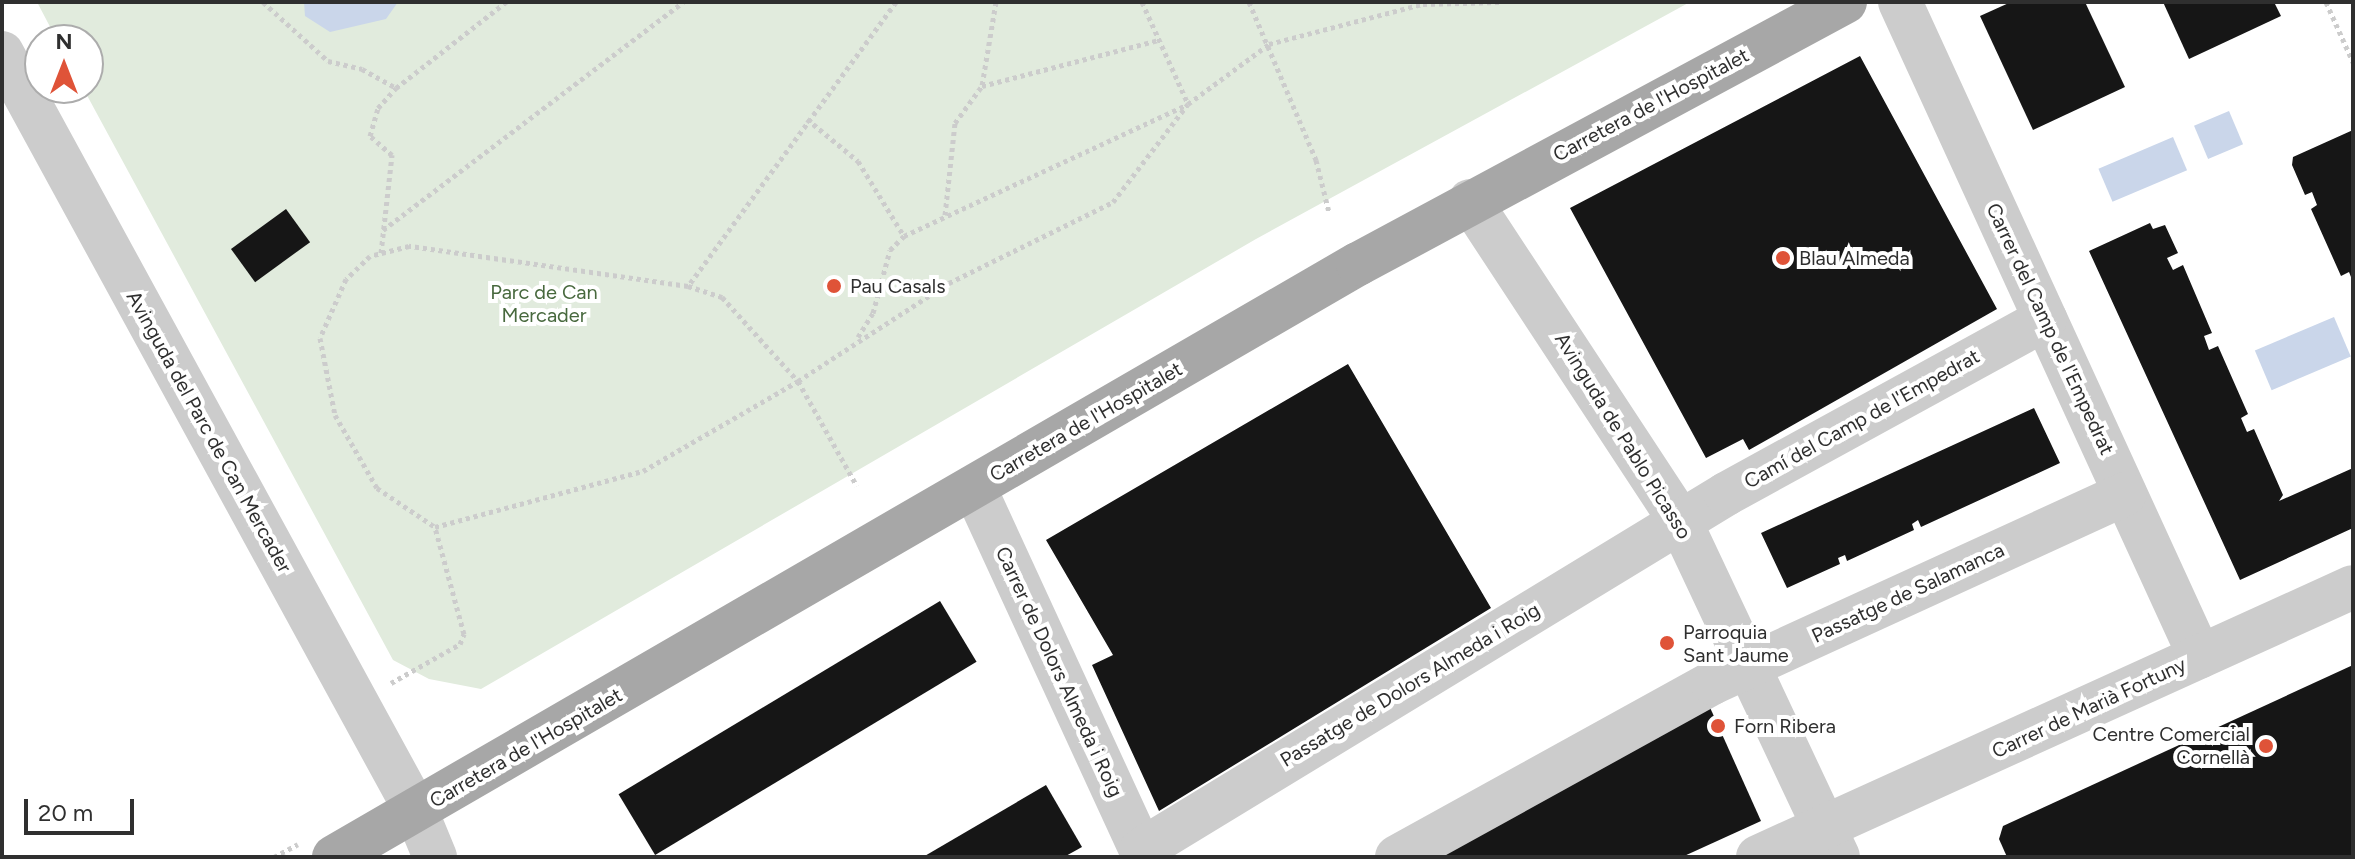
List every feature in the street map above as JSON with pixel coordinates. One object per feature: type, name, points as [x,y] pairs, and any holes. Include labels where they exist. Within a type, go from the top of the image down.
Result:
[{"type":"main road","name":"Carretera de l'Hospitalet","points":[[334,857],[1470,201],[1845,2]]},
{"type":"street","name":"Carrer del Camp de l'Empedrat","points":[[1900,2],[2200,657]]},
{"type":"street","name":"Avinguda del Parc de Can Mercader","points":[[2,53],[416,811],[435,857]]},
{"type":"street","name":"Avinguda de Pablo Picasso","points":[[1470,201],[1680,521],[1831,842]]},
{"type":"street","name":"Camí del Camp de l'Empedrat","points":[[1680,521],[2045,319]]},
{"type":"street","name":"Carrer de Dolors Almeda i Roig","points":[[974,487],[1142,854]]},
{"type":"street","name":"Passatge de Salamanca","points":[[1397,857],[1749,665],[2125,494]]},
{"type":"street","name":"Passatge de Dolors Almeda i Roig","points":[[1142,854],[1680,521]]},
{"type":"street","name":"Carrer de Marià Fortuny","points":[[1758,857],[1831,842],[2200,657],[2353,587]]},
{"type":"path","points":[[263,2],[328,61],[362,69],[396,88]]},
{"type":"path","points":[[381,253],[392,155],[370,136],[378,108],[396,88],[506,2]]},
{"type":"path","points":[[383,230],[683,2]]},
{"type":"path","points":[[688,286],[807,119],[896,2]]},
{"type":"path","points":[[945,215],[955,123],[982,86],[996,2]]},
{"type":"path","points":[[1142,2],[1188,104]]},
{"type":"path","points":[[1249,2],[1316,160],[1329,212]]},
{"type":"path","points":[[857,339],[873,313],[890,250],[904,236],[1188,104],[1269,44],[1423,3],[1499,2]]},
{"type":"path","points":[[2326,2],[2353,62]]},
{"type":"path","points":[[982,86],[1159,40]]},
{"type":"path","points":[[435,527],[643,471],[798,381],[857,339],[949,283],[1113,202],[1188,104]]},
{"type":"path","points":[[807,119],[858,161],[904,236]]},
{"type":"path","points":[[390,684],[460,644],[464,634],[435,527],[377,488],[335,415],[320,338],[346,279],[370,256],[409,246],[688,286],[722,297],[798,381],[857,486]]},
{"type":"green space","name":"Parc de Can Mercader","points":[[37,2],[1690,2],[1256,239],[481,689],[429,679],[393,660],[92,104],[104,104],[104,24],[49,24]]},
{"type":"water","points":[[304,2],[398,2],[386,19],[330,32],[305,16]]},
{"type":"water","points":[[2229,111],[2243,144],[2208,159],[2194,126]]},
{"type":"water","points":[[2173,137],[2187,170],[2113,202],[2098,169]]},
{"type":"water","points":[[2334,317],[2351,357],[2272,390],[2255,351]]},
{"type":"building","points":[[2011,2],[2085,2],[2125,87],[2033,130],[1980,16]]},
{"type":"building","points":[[2163,2],[2274,2],[2281,16],[2189,59]]},
{"type":"building","name":"Blau Almeda","points":[[1860,56],[1997,309],[1749,450],[1743,439],[1706,458],[1570,208]]},
{"type":"building","points":[[2353,130],[2353,282],[2349,272],[2341,276],[2311,209],[2317,205],[2312,192],[2305,195],[2292,165],[2293,157]]},
{"type":"building","points":[[286,209],[310,242],[255,282],[231,249]]},
{"type":"building","points":[[2150,223],[2153,229],[2165,225],[2178,253],[2167,258],[2173,270],[2183,265],[2212,333],[2204,336],[2209,350],[2218,346],[2248,414],[2241,418],[2247,432],[2254,429],[2283,495],[2279,501],[2353,468],[2353,528],[2240,580],[2089,251]]},
{"type":"building","points":[[1348,364],[1491,608],[1159,811],[1092,665],[1113,655],[1046,540]]},
{"type":"building","points":[[2034,408],[2060,463],[1921,527],[1918,520],[1912,524],[1914,530],[1847,561],[1845,555],[1838,558],[1840,564],[1787,588],[1761,533]]},
{"type":"building","points":[[940,601],[977,662],[655,855],[619,794]]},
{"type":"building","name":"Centre Comercial Cornellà","points":[[2353,665],[2353,857],[2007,857],[1999,839],[2003,826]]},
{"type":"building","points":[[1708,703],[1761,821],[1682,857],[1431,857]]},
{"type":"building","points":[[1046,785],[1082,847],[1064,857],[923,857]]},
{"type":"place","name":"Blau Almeda","points":[[1783,258]]},
{"type":"place","name":"Pau Casals","points":[[834,286]]},
{"type":"place","name":"Parroquia Sant Jaume","points":[[1667,643]]},
{"type":"place","name":"Forn Ribera","points":[[1718,726]]},
{"type":"place","name":"Centre Comercial Cornellà","points":[[2266,746]]}]
